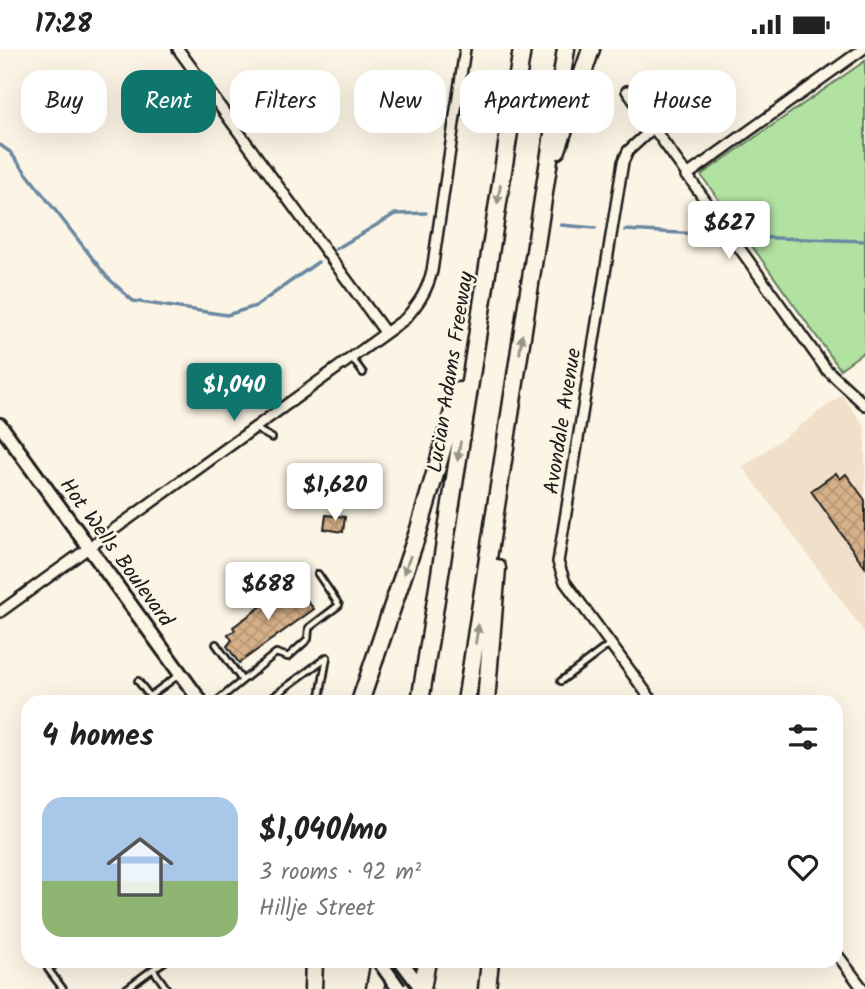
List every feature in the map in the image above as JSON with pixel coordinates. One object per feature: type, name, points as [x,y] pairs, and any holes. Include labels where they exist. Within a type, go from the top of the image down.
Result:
[{"type":"highway","name":"Lucian Adams Freeway","points":[[421,695],[510,127],[519,49]]},
{"type":"highway","points":[[467,695],[566,49]]},
{"type":"highway","points":[[543,192],[591,49]]},
{"type":"highway","points":[[362,695],[419,529],[481,311]]},
{"type":"highway","points":[[487,695],[511,412]]},
{"type":"highway","points":[[313,989],[314,968]]},
{"type":"highway","points":[[375,989],[378,968]]},
{"type":"highway","points":[[422,989],[426,968]]},
{"type":"highway","points":[[487,989],[490,968]]},
{"type":"street","points":[[178,49],[385,332]]},
{"type":"street","points":[[0,612],[405,319],[426,292],[465,49]]},
{"type":"street","points":[[686,176],[863,49]]},
{"type":"street","name":"Avondale Avenue","points":[[646,695],[565,582],[558,562],[623,162],[628,151],[648,133]]},
{"type":"street","points":[[655,133],[826,369],[865,405]]},
{"type":"street","name":"Hot Wells Boulevard","points":[[0,425],[196,695]]},
{"type":"street","points":[[843,962],[863,989]]},
{"type":"street","points":[[384,968],[399,989]]},
{"type":"street","points":[[406,968],[422,989]]},
{"type":"lane","points":[[351,357],[363,373]]},
{"type":"lane","points":[[253,427],[272,437]]},
{"type":"lane","points":[[224,695],[276,653],[288,657],[308,639],[309,628],[339,605],[318,574]]},
{"type":"lane","points":[[216,644],[241,679]]},
{"type":"lane","points":[[561,681],[610,644]]},
{"type":"lane","points":[[276,695],[327,657],[321,695]]},
{"type":"lane","points":[[151,695],[181,673]]},
{"type":"lane","points":[[138,681],[149,695]]},
{"type":"lane","points":[[50,968],[63,989]]},
{"type":"lane","points":[[126,989],[153,969],[167,989]]},
{"type":"shaded area","points":[[842,395],[865,427],[865,633],[743,467]]},
{"type":"green space","points":[[865,61],[865,351],[840,369],[701,175]]},
{"type":"building","points":[[836,473],[840,479],[846,474],[865,500],[865,567],[811,491]]},
{"type":"building","points":[[326,515],[345,517],[343,532],[324,529]]},
{"type":"building","points":[[293,583],[314,609],[239,663],[227,646],[232,640],[228,635],[235,630],[233,627]]},
{"type":"waterway","points":[[0,145],[10,152],[107,277],[133,301],[227,315],[256,306],[318,262]]},
{"type":"waterway","points":[[336,249],[395,214],[426,213]]},
{"type":"waterway","points":[[561,225],[595,228]]},
{"type":"waterway","points":[[625,230],[717,235]]},
{"type":"waterway","points":[[744,237],[865,241]]}]
